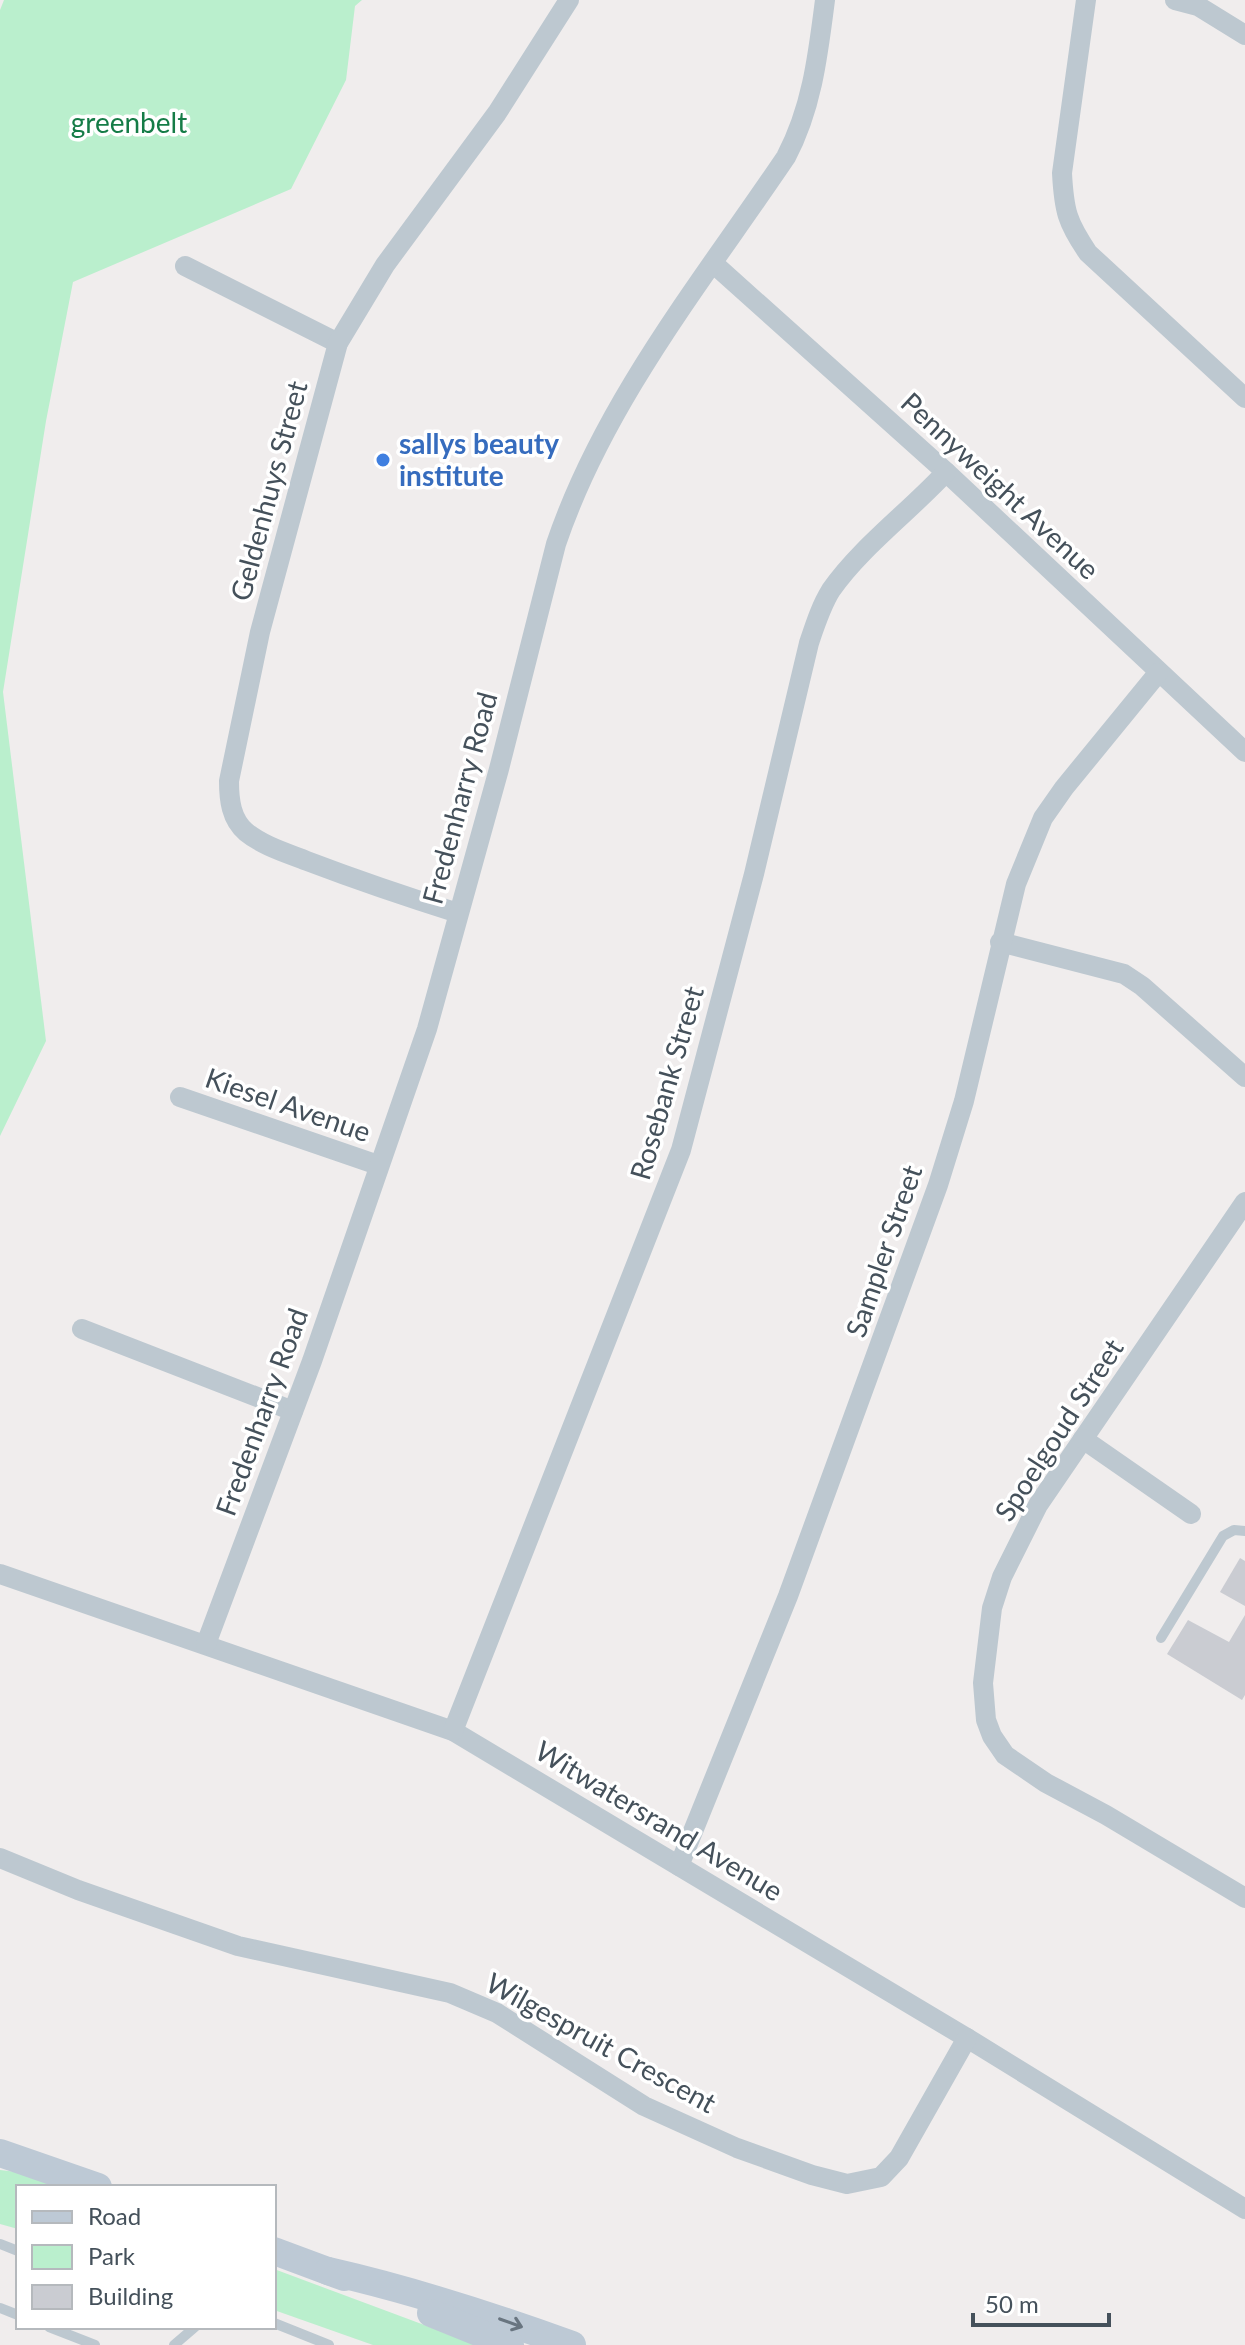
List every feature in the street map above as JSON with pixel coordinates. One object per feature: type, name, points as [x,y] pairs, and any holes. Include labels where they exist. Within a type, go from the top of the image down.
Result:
[{"type":"main road","points":[[0,2153],[92,2185]]},
{"type":"main road","points":[[276,2252],[510,2345]]},
{"type":"main road","points":[[328,2271],[486,2313],[572,2345]]},
{"type":"street","name":"Geldenhuys Street","points":[[458,913],[383,890],[270,846],[246,832],[235,818],[229,800],[233,756],[260,632],[338,343],[385,265],[497,113],[569,0]]},
{"type":"street","name":"Fredenharry Road","points":[[206,1644],[293,1411],[427,1029],[568,509],[607,431],[654,349],[786,157],[809,103],[825,0]]},
{"type":"street","points":[[1086,0],[1062,173],[1063,199],[1070,226],[1088,253],[1245,398]]},
{"type":"street","points":[[1175,0],[1198,6],[1245,35]]},
{"type":"street","name":"Pennyweight Avenue","points":[[714,264],[946,472],[1245,752]]},
{"type":"street","points":[[185,266],[338,343]]},
{"type":"street","name":"Rosebank Street","points":[[453,1731],[681,1150],[754,874],[809,643],[820,613],[831,590],[863,553],[946,472]]},
{"type":"street","name":"Sampler Street","points":[[679,1866],[788,1596],[933,1200],[964,1101],[1016,884],[1043,818],[1158,673]]},
{"type":"street","points":[[1000,942],[1124,974],[1142,986],[1245,1077]]},
{"type":"street","name":"Kiesel Avenue","points":[[180,1097],[378,1165]]},
{"type":"street","name":"Spoelgoud Street","points":[[1245,1202],[1038,1505],[1002,1577],[992,1608],[983,1683],[986,1720],[1005,1755],[1046,1783],[1245,1898]]},
{"type":"street","points":[[82,1329],[293,1411]]},
{"type":"street","points":[[1083,1439],[1191,1514]]},
{"type":"street","name":"Witwatersrand Avenue","points":[[0,1574],[453,1731],[967,2038],[1245,2209]]},
{"type":"street","name":"Wilgespruit Crescent","points":[[0,1858],[78,1890],[238,1946],[450,1993],[497,2013],[644,2106],[737,2148],[847,2184],[881,2177],[899,2158],[967,2038]]},
{"type":"lane","points":[[1161,1638],[1223,1536],[1234,1530],[1245,1531]]},
{"type":"lane","points":[[276,2324],[329,2345]]},
{"type":"lane","points":[[54,2329],[95,2345]]},
{"type":"lane","points":[[174,2345],[193,2329]]},
{"type":"green space","name":"greenbelt","points":[[4,0],[362,0],[355,6],[346,80],[291,189],[73,282],[46,421],[3,692],[46,1041],[0,1136],[0,10]]},
{"type":"green space","points":[[0,2170],[17,2172],[51,2185],[16,2185],[16,2228],[0,2224]]},
{"type":"green space","points":[[276,2270],[478,2345],[373,2345],[276,2311]]},
{"type":"building","points":[[1240,1558],[1245,1561],[1245,1606],[1220,1592]]},
{"type":"building","points":[[1245,1615],[1245,1695],[1242,1700],[1167,1654],[1188,1620],[1229,1642]]},
{"type":"place","name":"sallys beauty institute","points":[[383,460]]}]
